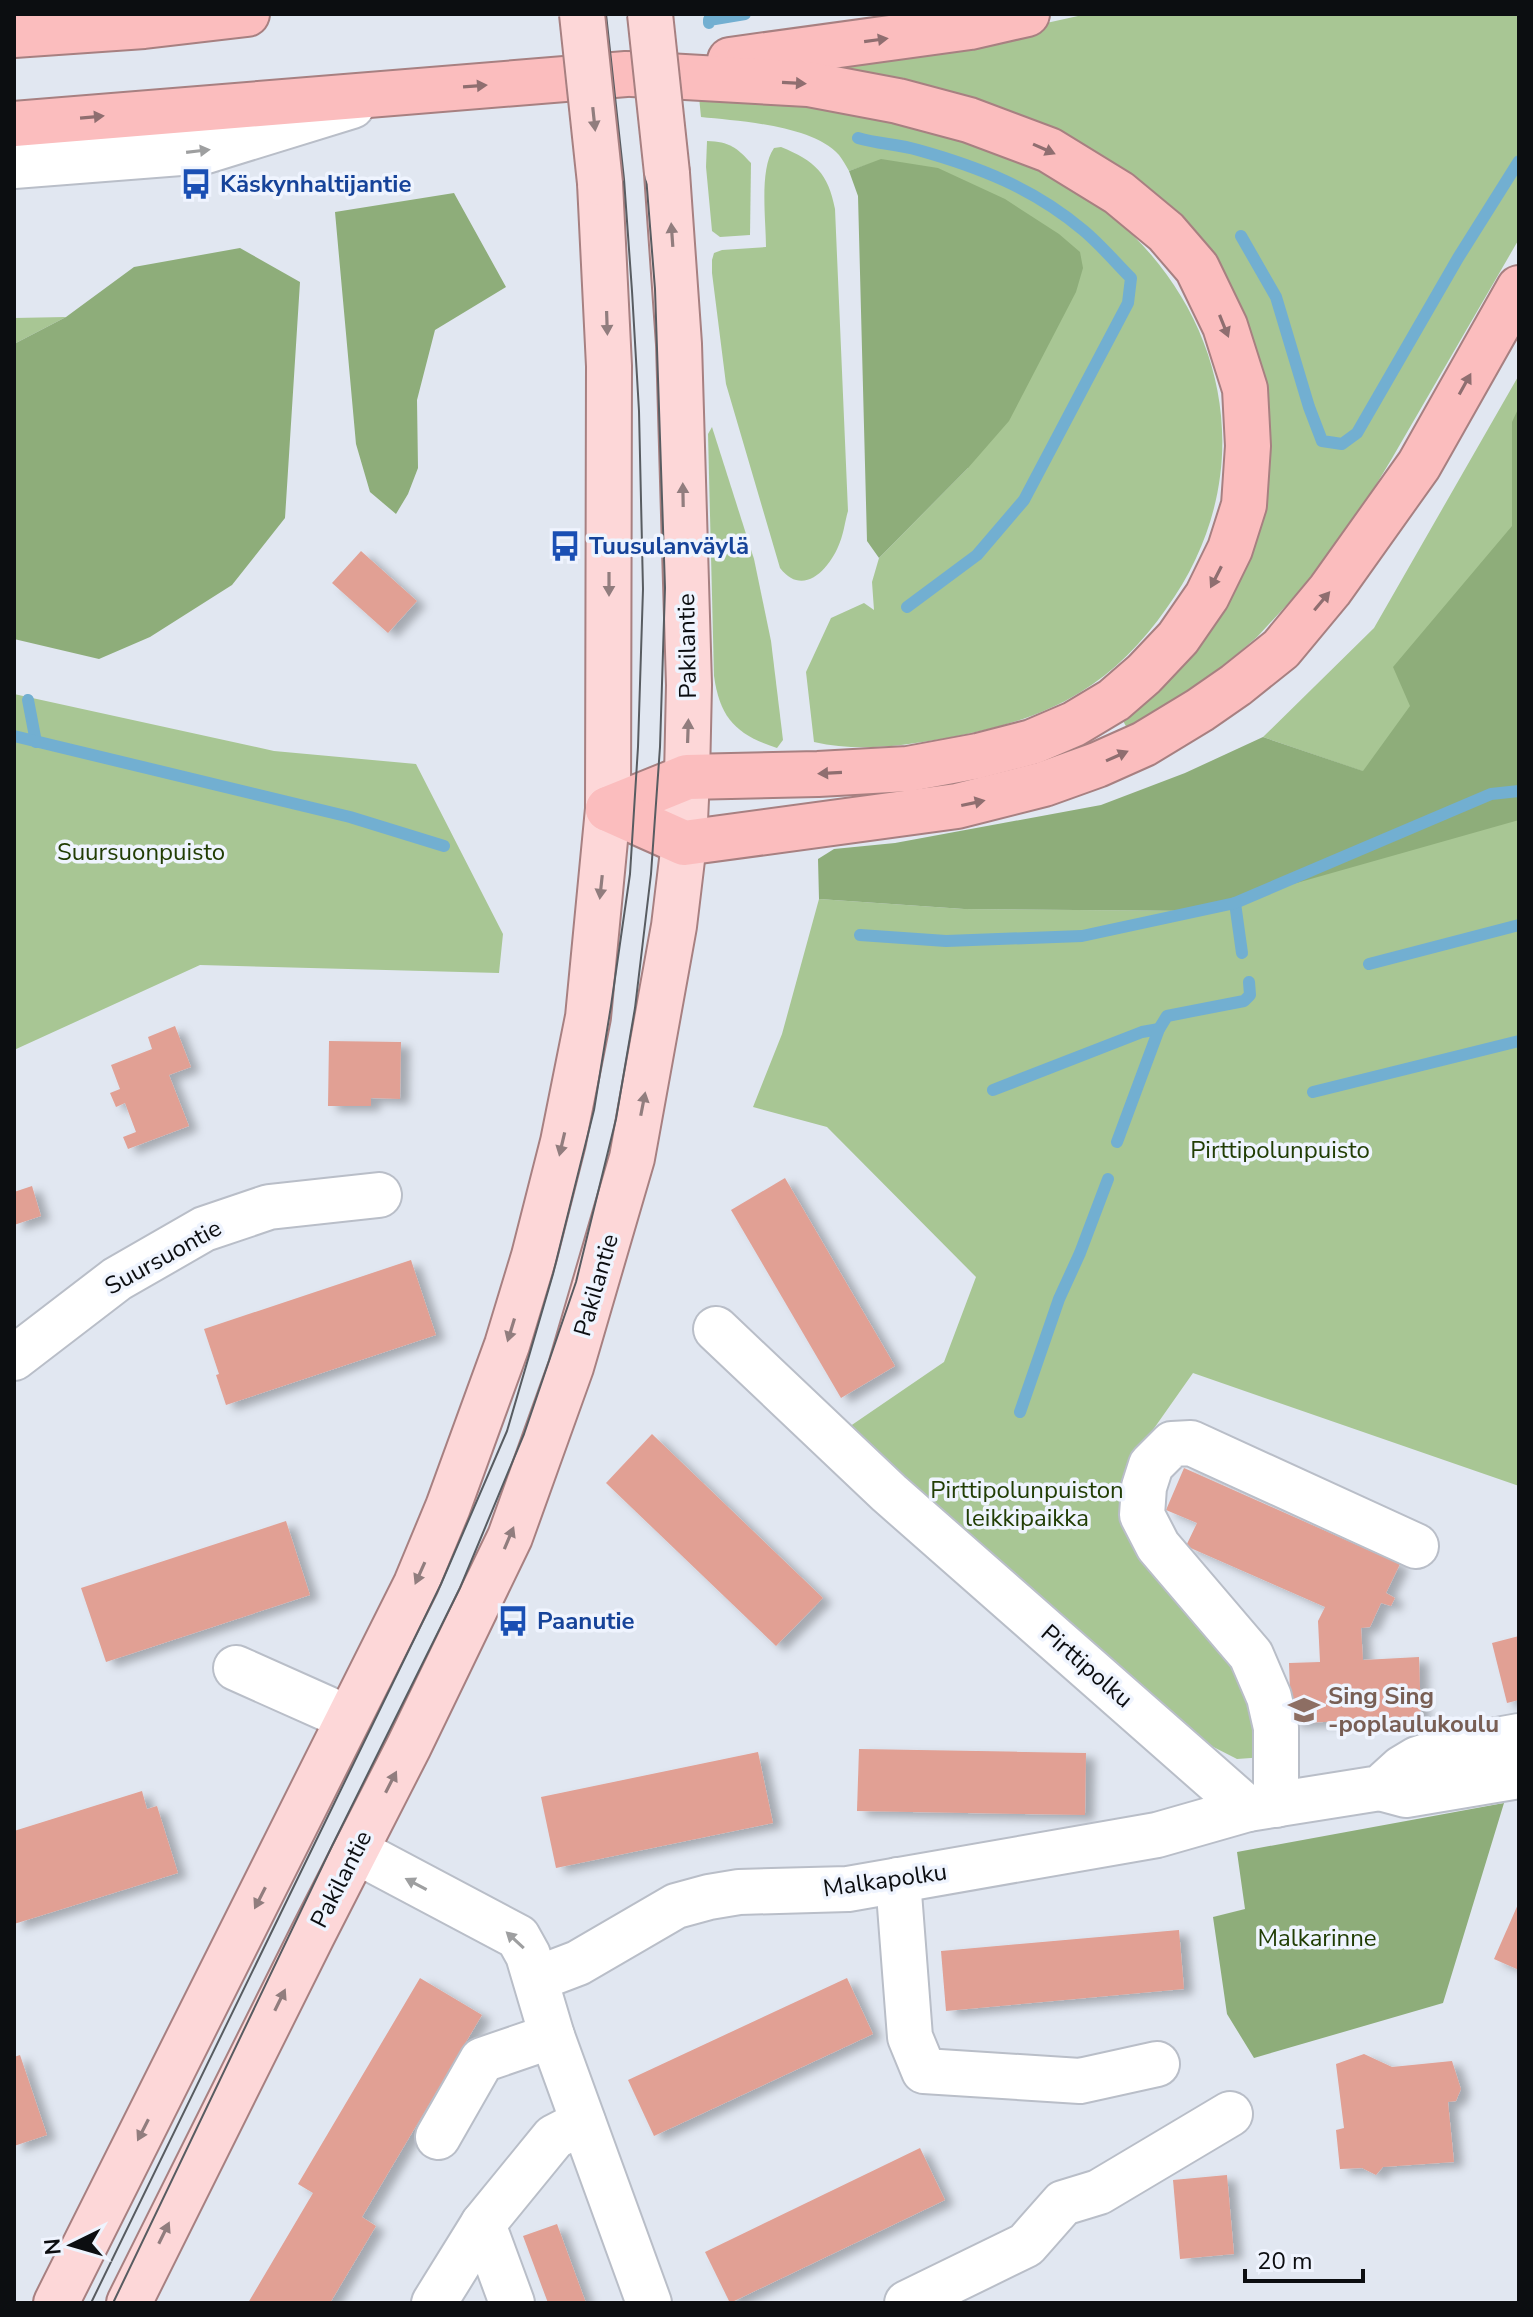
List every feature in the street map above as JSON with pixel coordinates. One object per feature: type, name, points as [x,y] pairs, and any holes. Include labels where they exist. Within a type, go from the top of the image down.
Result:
[{"type":"highway","points":[[14,35],[144,26],[247,14]]},
{"type":"highway","points":[[14,124],[632,74],[970,27],[1027,14]]},
{"type":"highway","points":[[608,809],[687,777],[908,769],[1032,742],[1074,724],[1114,700],[1144,674],[1178,638],[1207,596],[1230,549],[1244,505],[1248,446],[1245,389],[1225,326],[1197,268],[1166,232],[1119,193],[1049,150],[969,120],[853,92],[808,84],[632,74]]},
{"type":"highway","points":[[608,809],[684,843],[901,815],[1001,797],[1097,765],[1144,744],[1200,710],[1281,649],[1330,590],[1419,465],[1519,288]]},
{"type":"main road","points":[[56,2303],[416,1584],[448,1507],[507,1345],[563,1142],[588,1017],[608,809],[609,366],[600,183],[582,14]]},
{"type":"main road","name":"Pakilantie","points":[[129,2303],[446,1673],[510,1537],[571,1367],[632,1158],[659,1017],[684,843],[689,685],[679,344],[667,173],[650,14]]},
{"type":"street","points":[[14,166],[206,151],[397,92]]},
{"type":"street","name":"Suursuontie","points":[[14,1358],[117,1279],[204,1229],[269,1207],[379,1195]]},
{"type":"street","name":"Pirttipolku","points":[[716,1329],[889,1493],[1262,1807]]},
{"type":"street","points":[[1416,1546],[1191,1443],[1172,1444],[1151,1465],[1144,1487],[1142,1515],[1152,1536],[1251,1655],[1269,1697],[1276,1728],[1262,1807],[1380,1788],[1406,1795],[1519,1776]]},
{"type":"street","points":[[236,1668],[348,1718]]},
{"type":"street","points":[[1380,1788],[1417,1759],[1447,1749],[1519,1736]]},
{"type":"street","name":"Malkapolku","points":[[536,1979],[578,1963],[676,1906],[709,1897],[739,1892],[848,1889],[1157,1835],[1262,1807]]},
{"type":"street","points":[[356,1851],[518,1937],[528,1955],[552,2036],[649,2303]]},
{"type":"street","points":[[898,1880],[910,2037],[924,2071],[1080,2081],[1157,2064]]},
{"type":"street","points":[[438,2137],[482,2060],[552,2036]]},
{"type":"street","points":[[907,2303],[1026,2245],[1063,2203],[1099,2192],[1230,2114]]},
{"type":"street","points":[[434,2303],[483,2224],[554,2137],[583,2122]]},
{"type":"street","points":[[483,2224],[512,2303]]},
{"type":"green space","points":[[1087,14],[1519,14],[1519,239],[1354,521],[1310,580],[1257,637],[1209,678],[1128,730],[1121,717],[1260,508],[1176,224],[827,74],[846,62],[974,39]]},
{"type":"green space","points":[[699,97],[839,109],[903,122],[1001,152],[1058,179],[1113,217],[1157,262],[1191,314],[1213,370],[1222,430],[1218,490],[1199,551],[1166,609],[1127,656],[1092,685],[1032,716],[964,735],[880,747],[847,747],[814,742],[806,672],[831,618],[864,603],[874,610],[872,582],[879,558],[968,468],[881,160],[849,171],[839,155],[811,137],[774,126],[701,117]]},
{"type":"green space","points":[[707,141],[732,146],[751,163],[750,235],[720,237],[712,231],[706,167]]},
{"type":"green space","points":[[781,147],[818,170],[828,186],[835,209],[848,511],[836,552],[830,561],[816,576],[798,581],[780,568],[726,384],[712,273],[714,253],[766,247],[766,169],[774,148]]},
{"type":"green space","points":[[881,159],[938,168],[1005,199],[1059,234],[1080,252],[1083,268],[1076,292],[1009,421],[968,468],[879,558],[867,541],[858,196],[849,171]]},
{"type":"green space","points":[[454,193],[506,287],[435,330],[417,400],[418,468],[396,514],[370,492],[356,444],[335,212]]},
{"type":"green space","points":[[240,248],[300,282],[285,518],[232,585],[150,637],[99,659],[14,639],[14,344],[66,317],[134,267]]},
{"type":"green space","points":[[66,317],[14,344],[14,318]]},
{"type":"green space","name":"Pirttipolunpuisto","points":[[1519,375],[1519,1486],[1193,1373],[1131,1466],[1241,1668],[1265,1757],[1237,1759],[1186,1733],[843,1431],[944,1362],[976,1277],[827,1127],[753,1107],[782,1034],[819,899],[964,909],[1198,911],[1362,771],[1263,737],[1374,628]]},
{"type":"green space","points":[[1519,407],[1519,820],[1198,911],[964,909],[819,899],[818,859],[834,849],[895,843],[1101,805],[1185,773],[1263,737],[1363,771],[1410,706],[1393,667],[1512,526],[1512,422]]},
{"type":"green space","points":[[712,427],[754,559],[771,641],[783,740],[777,748],[741,731],[726,714],[717,691],[714,676],[708,434]]},
{"type":"green space","name":"Suursuonpuisto","points":[[14,694],[274,751],[416,764],[503,934],[499,973],[200,965],[14,1050]]},
{"type":"green space","name":"Malkarinne","points":[[1504,1803],[1443,2003],[1254,2058],[1227,2014],[1213,1917],[1245,1909],[1237,1852]]},
{"type":"building","points":[[361,551],[417,601],[388,633],[332,583]]},
{"type":"building","points":[[175,1026],[191,1067],[169,1075],[189,1126],[128,1149],[123,1137],[136,1132],[125,1103],[116,1107],[110,1093],[120,1089],[111,1065],[152,1049],[148,1037]]},
{"type":"building","points":[[329,1041],[401,1042],[400,1099],[371,1098],[371,1106],[328,1106]]},
{"type":"building","points":[[785,1178],[895,1366],[841,1398],[731,1210]]},
{"type":"building","points":[[32,1186],[41,1216],[14,1225],[14,1192]]},
{"type":"building","points":[[411,1260],[436,1335],[226,1405],[204,1329]]},
{"type":"building","points":[[652,1434],[823,1598],[776,1646],[606,1483]]},
{"type":"building","points":[[1184,1468],[1400,1564],[1386,1593],[1395,1598],[1391,1606],[1381,1603],[1370,1627],[1361,1628],[1363,1660],[1419,1657],[1421,1719],[1291,1723],[1289,1663],[1320,1662],[1318,1621],[1325,1607],[1186,1546],[1197,1523],[1166,1510]]},
{"type":"building","points":[[286,1521],[310,1595],[106,1662],[81,1588]]},
{"type":"building","points":[[1519,1636],[1519,1700],[1507,1703],[1492,1643]]},
{"type":"building","points":[[859,1749],[1086,1753],[1085,1815],[857,1811]]},
{"type":"building","points":[[758,1752],[773,1823],[556,1868],[541,1797]]},
{"type":"building","points":[[142,1791],[147,1809],[157,1806],[178,1873],[14,1924],[14,1831]]},
{"type":"building","points":[[1519,1902],[1519,1970],[1494,1959]]},
{"type":"building","points":[[1179,1930],[1184,1989],[946,2011],[941,1951]]},
{"type":"building","points":[[420,1978],[482,2015],[362,2217],[376,2226],[330,2303],[248,2303],[313,2193],[298,2184]]},
{"type":"building","points":[[847,1978],[873,2034],[654,2136],[628,2080]]},
{"type":"building","points":[[1364,2054],[1392,2067],[1452,2061],[1461,2089],[1456,2101],[1448,2102],[1454,2162],[1383,2167],[1376,2175],[1362,2168],[1340,2169],[1336,2130],[1344,2128],[1336,2064]]},
{"type":"building","points":[[20,2055],[47,2135],[14,2146],[14,2057]]},
{"type":"building","points":[[920,2148],[945,2200],[730,2303],[705,2252]]},
{"type":"building","points":[[1227,2175],[1234,2254],[1180,2259],[1173,2180]]},
{"type":"building","points":[[557,2224],[586,2303],[548,2303],[523,2236]]},
{"type":"waterway","points":[[709,23],[709,20],[745,14]]},
{"type":"waterway","points":[[858,138],[941,157],[1025,191],[1083,230],[1131,278],[1128,303],[1024,500],[977,555],[907,607]]},
{"type":"waterway","points":[[1241,236],[1276,297],[1322,441],[1342,444],[1357,433],[1458,258],[1519,161]]},
{"type":"waterway","points":[[28,700],[36,742]]},
{"type":"waterway","points":[[14,736],[350,817],[444,846]]},
{"type":"waterway","points":[[860,935],[946,941],[1082,936],[1235,903],[1491,794],[1519,791]]},
{"type":"waterway","points":[[1235,903],[1242,953]]},
{"type":"waterway","points":[[1369,964],[1519,925]]},
{"type":"waterway","points":[[1117,1142],[1159,1029],[1167,1016],[1244,1001],[1250,995],[1249,982]]},
{"type":"waterway","points":[[993,1090],[1142,1032],[1159,1029]]},
{"type":"waterway","points":[[1313,1092],[1519,1041]]},
{"type":"waterway","points":[[1020,1412],[1059,1299],[1108,1179]]},
{"type":"tram line","points":[[91,2303],[441,1584],[507,1431],[553,1274],[594,1110],[630,874],[643,589],[639,411],[632,291],[624,179],[606,14]]},
{"type":"tram line","points":[[113,2303],[332,1846],[460,1588],[524,1434],[576,1282],[616,1119],[635,1008],[651,874],[660,747],[665,588],[655,289],[628,14]]},
{"type":"place","name":"Käskynhaltijantie","points":[[196,184]]},
{"type":"place","name":"Tuusulanväylä","points":[[565,546]]},
{"type":"place","name":"Paanutie","points":[[513,1621]]},
{"type":"place","name":"Sing Sing -poplaulukoulu","points":[[1304,1710]]},
{"type":"park label","name":"Pirttipolunpuiston leikkipaikka","points":[[1027,1504]]}]
